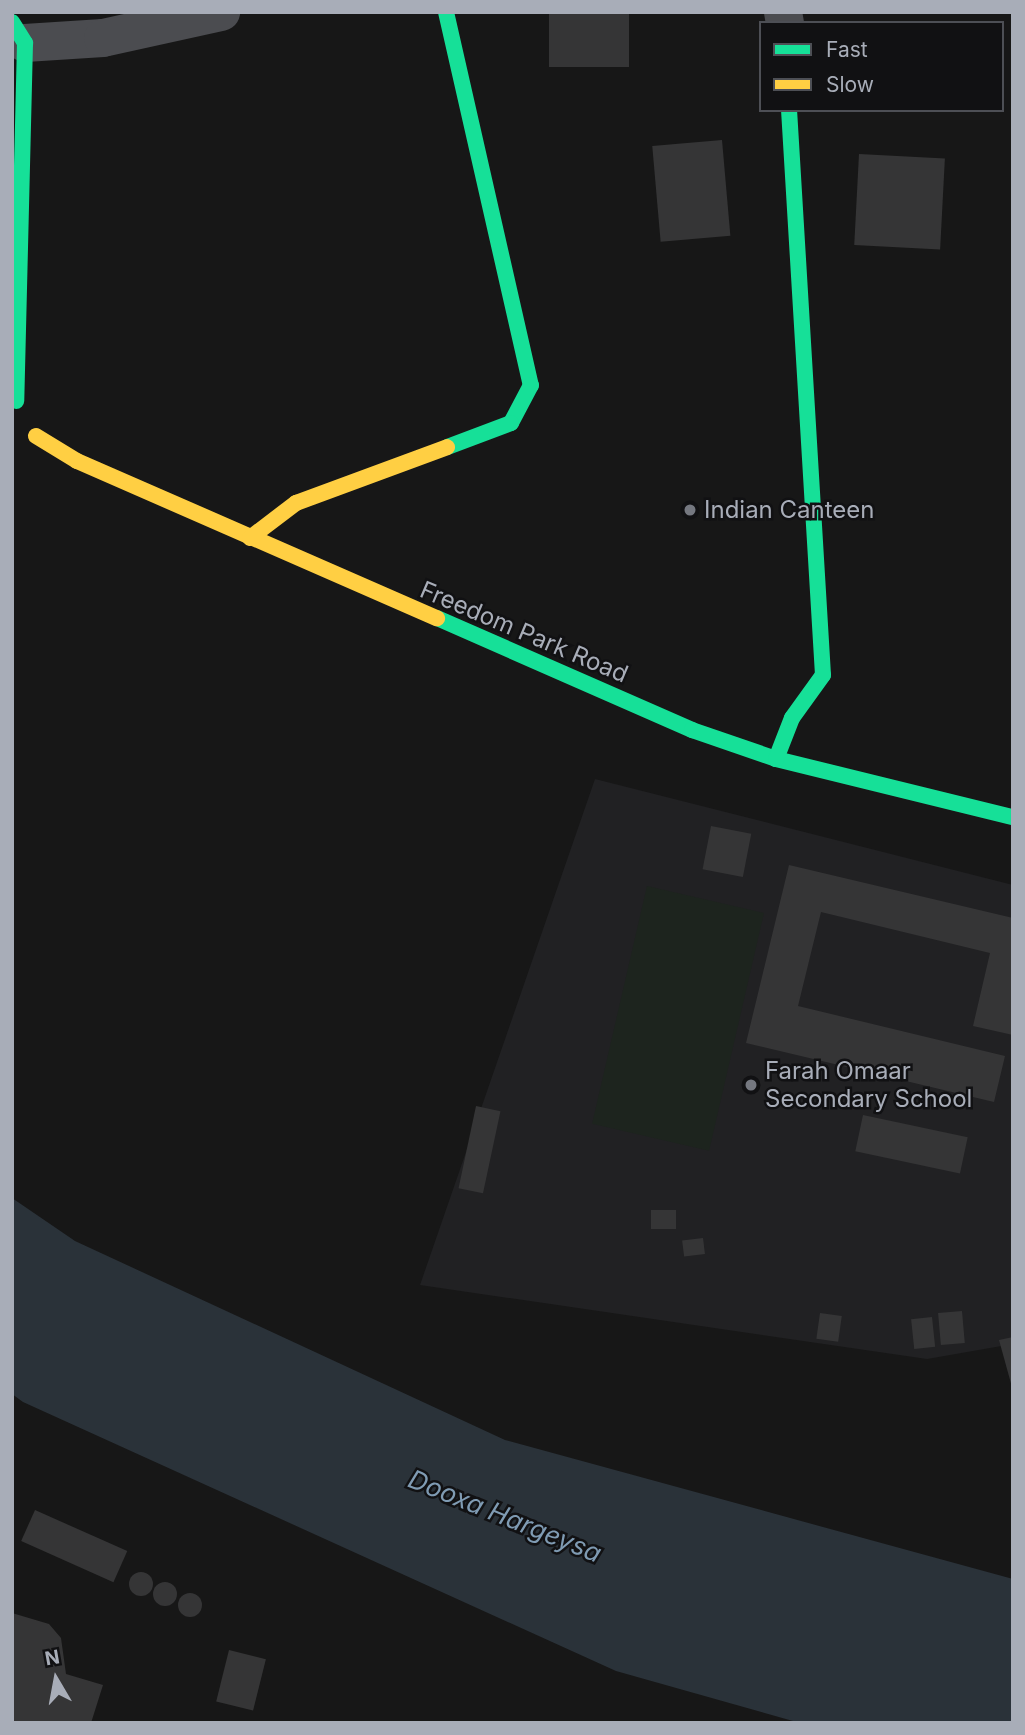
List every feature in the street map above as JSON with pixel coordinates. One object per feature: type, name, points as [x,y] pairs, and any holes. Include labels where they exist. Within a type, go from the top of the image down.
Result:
[{"type":"street","points":[[19,447],[36,436],[37,415],[14,401],[23,304],[19,33],[103,38],[221,12]]},
{"type":"street","points":[[250,538],[296,503],[512,423],[531,385],[487,171],[446,12]]},
{"type":"street","points":[[776,759],[792,718],[823,676],[789,112]]},
{"type":"street","name":"Freedom Park Road","points":[[36,436],[76,461],[692,730],[776,759],[1013,817]]},
{"type":"shaded area","name":"Farah Omaar Secondary School","points":[[595,779],[1013,885],[1013,1344],[927,1359],[420,1285]]},
{"type":"shaded area","points":[[647,886],[764,913],[709,1151],[592,1124]]},
{"type":"water","name":"Dooxa Hargeysa","points":[[12,1198],[75,1241],[505,1440],[1013,1579],[1013,1723],[800,1723],[616,1671],[23,1402],[12,1394]]},
{"type":"building","points":[[549,12],[629,12],[629,67],[549,67]]},
{"type":"building","points":[[722,140],[730,236],[661,242],[652,146]]},
{"type":"building","points":[[859,154],[945,159],[940,249],[854,245]]},
{"type":"building","points":[[711,826],[751,834],[743,877],[703,869]]},
{"type":"building","points":[[789,865],[1013,918],[1013,1035],[973,1026],[990,953],[821,912],[798,1006],[1005,1056],[994,1102],[746,1043]]},
{"type":"building","points":[[476,1106],[500,1111],[483,1193],[459,1188]]},
{"type":"building","points":[[863,1115],[968,1137],[960,1173],[855,1151]]},
{"type":"building","points":[[651,1210],[676,1210],[676,1229],[651,1229]]},
{"type":"building","points":[[703,1238],[705,1254],[684,1256],[682,1241]]},
{"type":"building","points":[[962,1311],[965,1343],[941,1345],[938,1313]]},
{"type":"building","points":[[820,1313],[842,1316],[838,1342],[816,1339]]},
{"type":"building","points":[[932,1317],[935,1347],[914,1349],[911,1319]]},
{"type":"building","points":[[1013,1337],[1013,1387],[1012,1387],[999,1340]]},
{"type":"building","points":[[35,1510],[127,1551],[113,1582],[21,1541]]},
{"type":"building","points":[[141,1572],[152,1579],[153,1584],[146,1595],[141,1596],[130,1589],[129,1584],[136,1573]]},
{"type":"building","points":[[165,1582],[176,1589],[177,1594],[170,1605],[165,1606],[154,1599],[153,1594],[160,1583]]},
{"type":"building","points":[[190,1593],[201,1600],[202,1605],[195,1616],[190,1617],[179,1610],[178,1605],[185,1594]]},
{"type":"building","points":[[12,1613],[49,1624],[61,1638],[66,1674],[103,1685],[91,1723],[12,1723]]},
{"type":"building","points":[[229,1650],[266,1659],[253,1711],[216,1701]]},
{"type":"traffic: fast","points":[[446,12],[531,385],[511,423],[447,447]]},
{"type":"traffic: fast","points":[[12,22],[25,43],[16,401]]},
{"type":"traffic: fast","points":[[776,759],[792,718],[823,675],[789,112]]},
{"type":"traffic: fast","points":[[437,618],[692,730],[776,759],[1013,817]]},
{"type":"traffic: slow","points":[[36,436],[77,461],[437,618]]},
{"type":"traffic: slow","points":[[250,538],[296,503],[447,447]]},
{"type":"place","name":"Indian Canteen","points":[[690,510]]},
{"type":"place","name":"Farah Omaar Secondary School","points":[[751,1085]]}]
